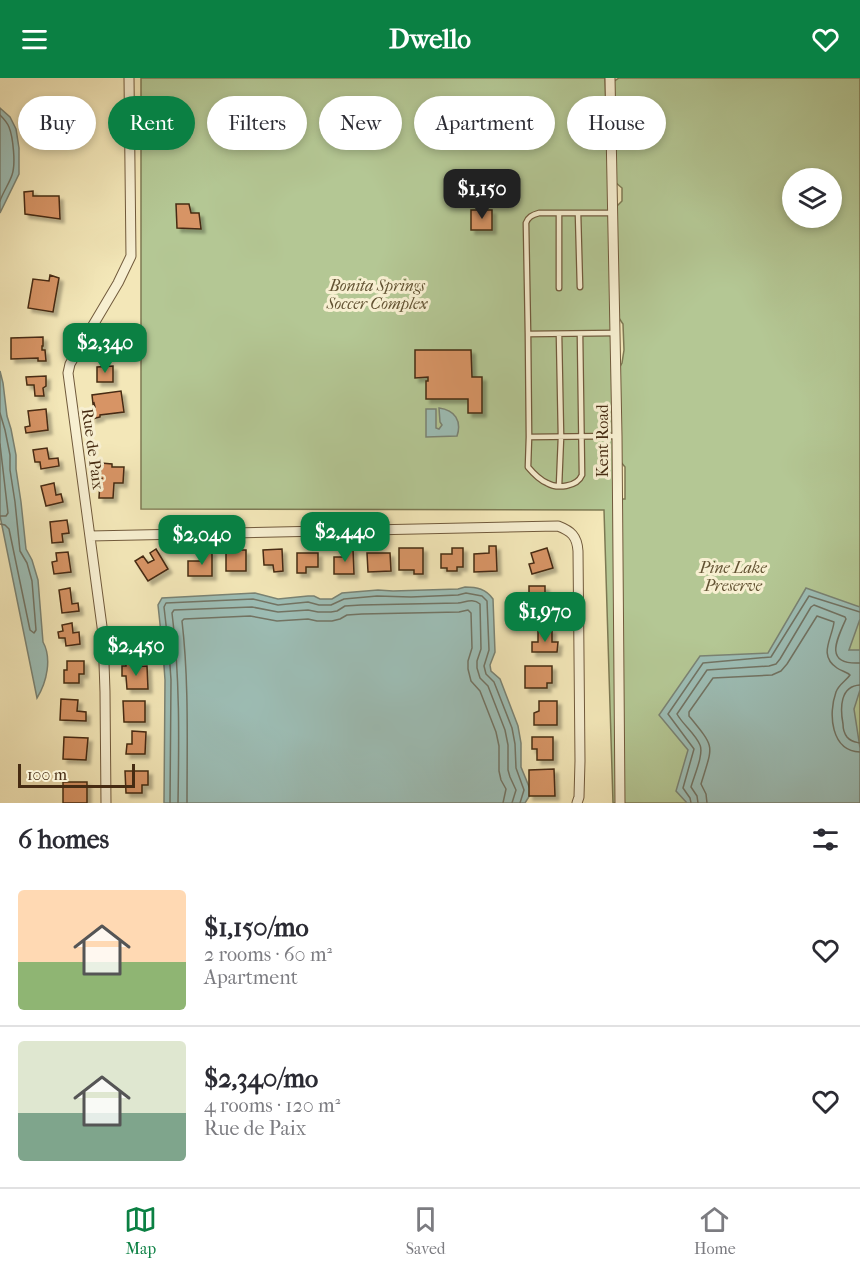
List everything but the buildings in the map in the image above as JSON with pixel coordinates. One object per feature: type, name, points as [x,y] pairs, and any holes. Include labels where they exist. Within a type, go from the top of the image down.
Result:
[{"type":"street","name":"Rue de Paix","points":[[106,803],[103,634],[68,373],[70,364],[118,283],[131,256],[129,78]]},
{"type":"street","name":"Kent Road","points":[[610,78],[616,333],[620,803]]},
{"type":"street","points":[[90,536],[547,526],[566,529],[573,534],[578,551],[580,761],[577,803]]},
{"type":"lane","points":[[559,213],[559,288]]},
{"type":"lane","points":[[578,213],[580,287]]},
{"type":"lane","points":[[580,334],[582,475],[577,483],[549,485],[528,467],[526,223],[535,214],[613,213]]},
{"type":"lane","points":[[528,334],[616,333]]},
{"type":"lane","points":[[559,334],[561,437],[559,486]]},
{"type":"lane","points":[[529,437],[617,436]]},
{"type":"green space","points":[[141,78],[605,78],[606,96],[567,96],[567,150],[607,150],[617,499],[625,499],[625,467],[616,456],[615,376],[622,363],[624,350],[623,324],[617,315],[613,210],[622,201],[622,188],[615,182],[614,150],[666,150],[666,96],[613,96],[613,82],[619,78],[860,78],[860,803],[613,803],[604,510],[141,509],[141,150],[195,150],[195,96],[141,96]]},
{"type":"water","points":[[0,108],[10,117],[16,129],[19,174],[0,213]]},
{"type":"water","points":[[0,371],[16,455],[26,549],[38,580],[43,642],[48,663],[46,677],[37,698],[0,516]]},
{"type":"water","points":[[439,408],[449,411],[456,417],[459,426],[457,436],[426,437],[426,409],[436,409],[436,428],[439,429],[442,425]]},
{"type":"water","points":[[465,587],[481,589],[493,599],[495,652],[490,665],[491,671],[500,679],[518,726],[521,767],[530,789],[530,795],[525,803],[164,803],[165,680],[158,605],[162,598],[255,593],[278,599],[314,596],[320,599],[332,599],[342,593]]},
{"type":"water","points":[[806,588],[860,607],[860,619],[849,650],[860,650],[860,690],[854,709],[860,748],[860,803],[687,803],[676,791],[688,750],[659,715],[700,656],[768,653]]},
{"type":"park label","name":"Bonita Springs Soccer Complex","points":[[377,294]]},
{"type":"park label","name":"Pine Lake Preserve","points":[[733,576]]}]
